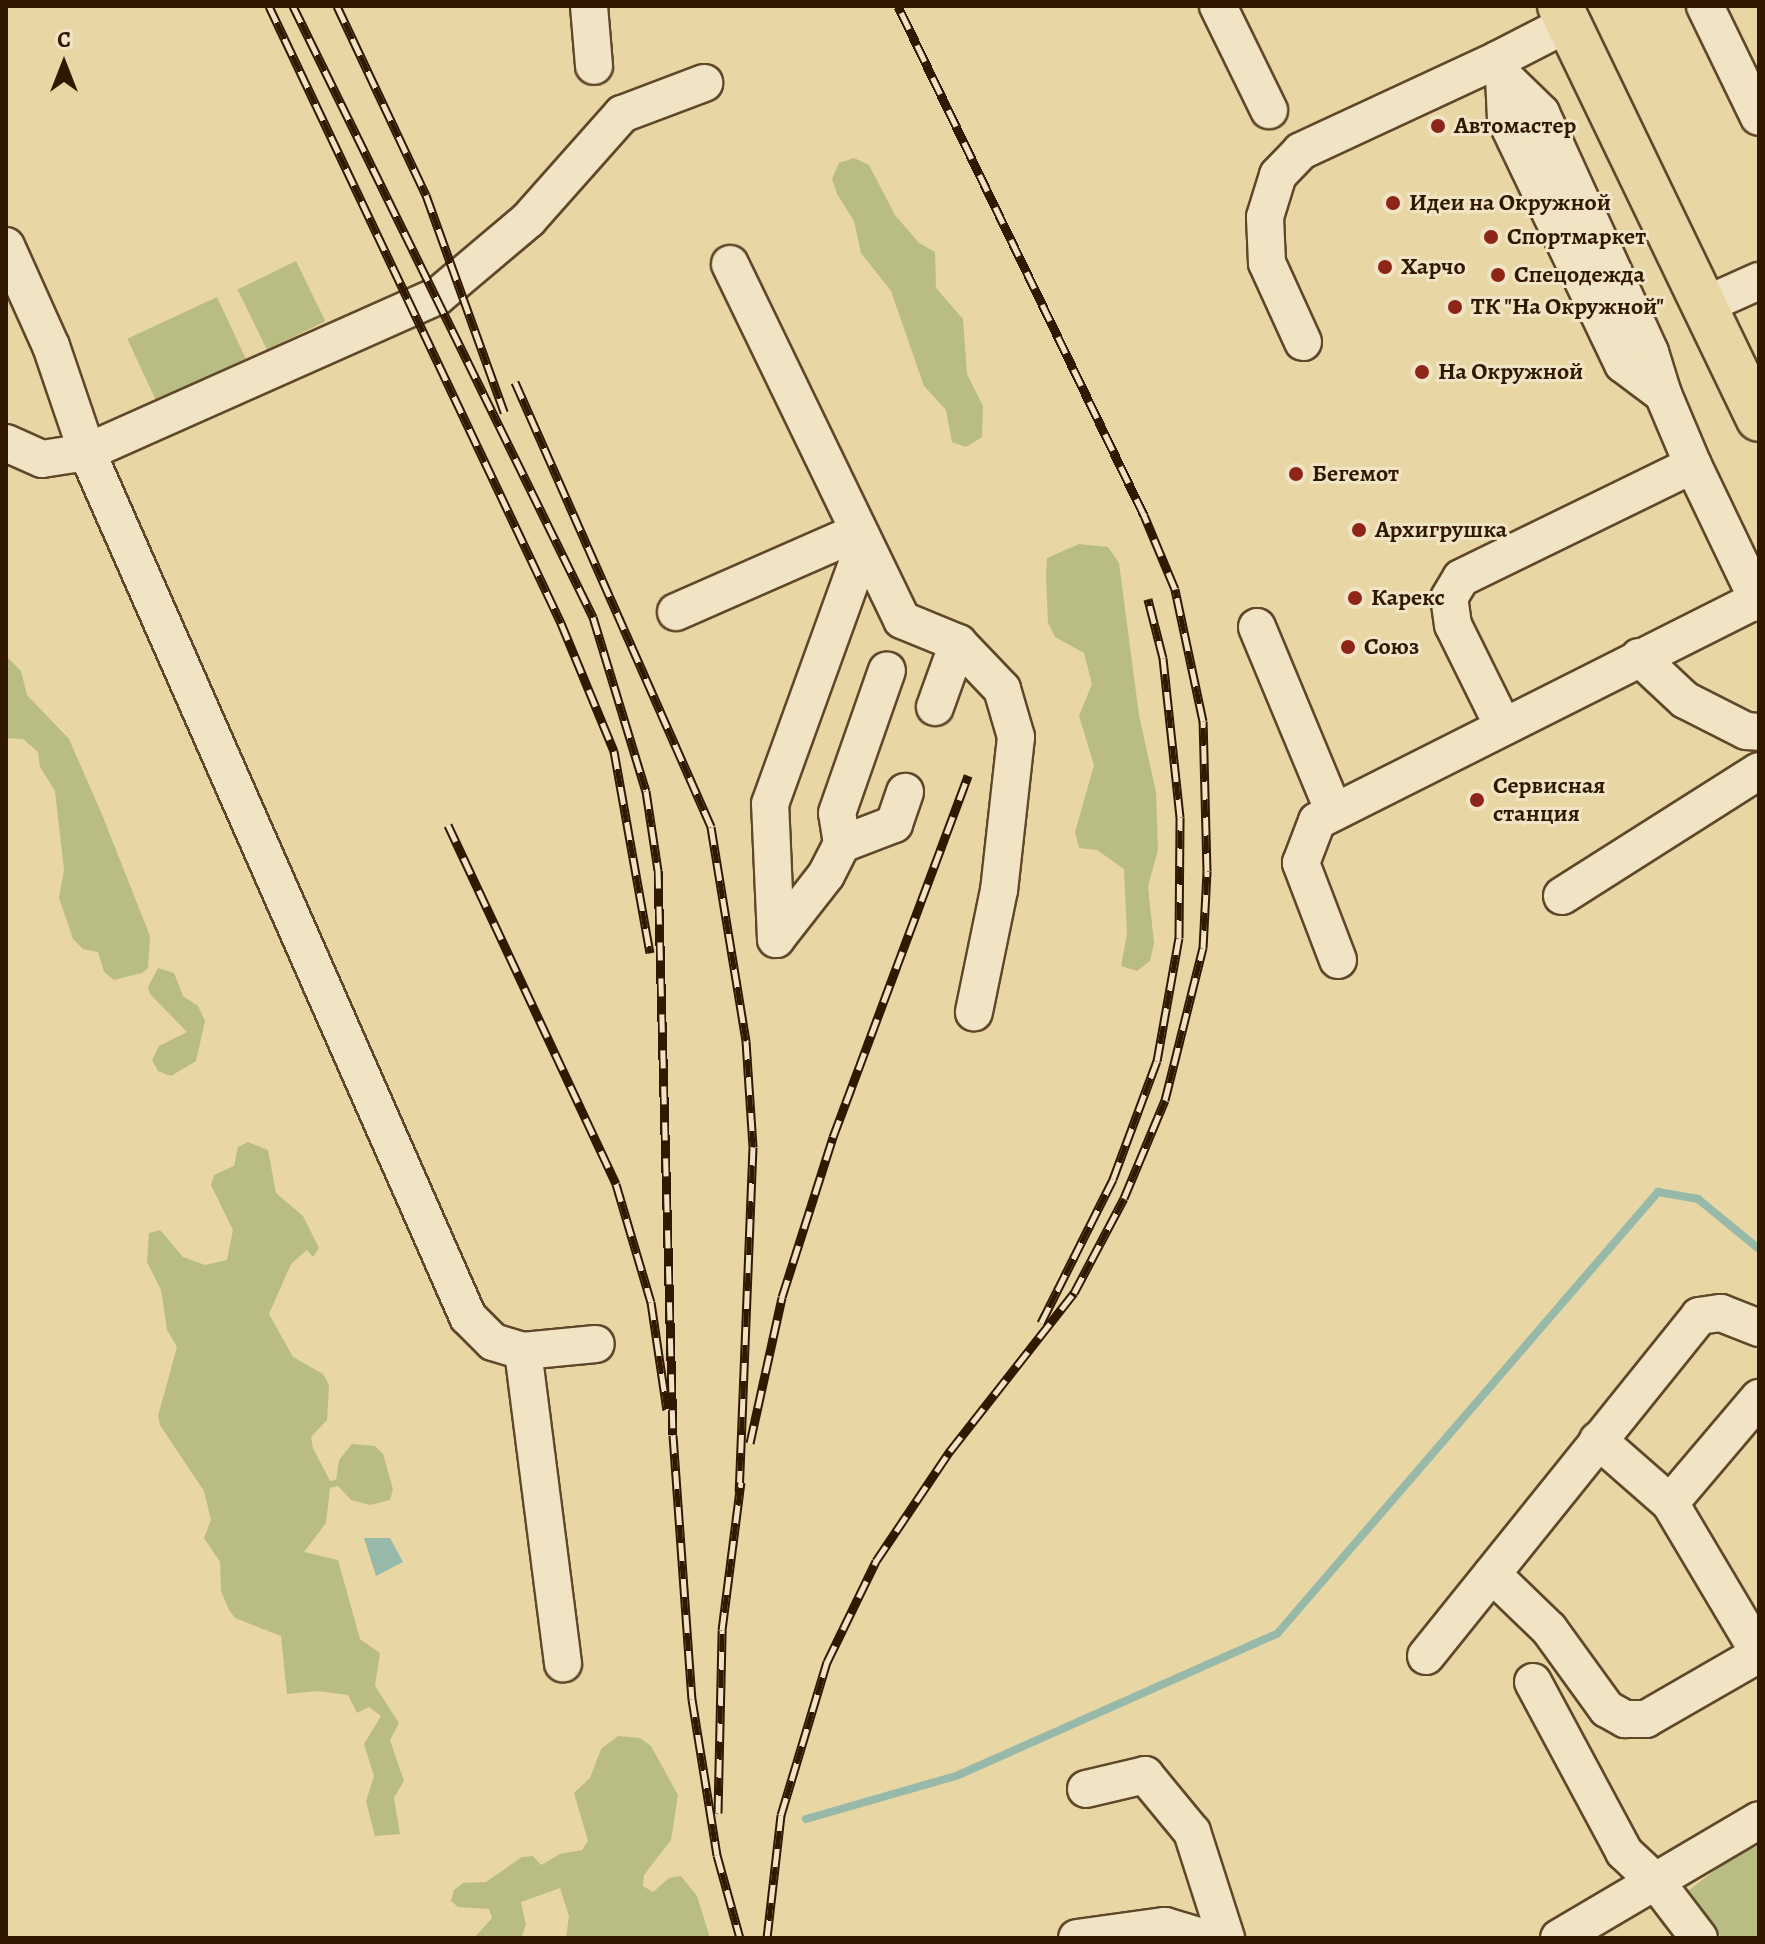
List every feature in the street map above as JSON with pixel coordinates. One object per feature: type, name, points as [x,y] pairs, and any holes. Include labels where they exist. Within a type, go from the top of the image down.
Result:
[{"type":"main road","points":[[1564,14],[1759,419]]},
{"type":"street","points":[[589,6],[594,66]]},
{"type":"street","points":[[1218,6],[1269,110]]},
{"type":"street","points":[[1705,6],[1759,117]]},
{"type":"street","points":[[1303,342],[1267,263],[1265,217],[1278,175],[1301,151],[1500,68],[1564,14]]},
{"type":"street","points":[[1338,960],[1301,863],[1317,821],[1502,724],[1758,602],[1693,465],[1663,394],[1650,352],[1541,113],[1500,68]]},
{"type":"street","points":[[6,443],[42,459],[87,452],[410,304],[438,296],[528,220],[622,114],[704,83]]},
{"type":"street","points":[[6,246],[51,346],[87,452],[468,1317],[493,1342],[523,1351],[596,1344]]},
{"type":"street","points":[[730,264],[902,620],[958,643],[1002,689],[1016,737],[999,890],[974,1012]]},
{"type":"street","points":[[1703,306],[1759,281]]},
{"type":"street","points":[[1502,724],[1453,625],[1449,598],[1461,578],[1693,465]]},
{"type":"street","points":[[676,612],[861,538]]},
{"type":"street","points":[[861,538],[770,804],[776,939],[826,875],[842,844],[837,813],[887,670]]},
{"type":"street","points":[[1257,627],[1333,810]]},
{"type":"street","points":[[935,707],[958,643]]},
{"type":"street","points":[[1639,657],[1685,700],[1746,731],[1759,732]]},
{"type":"street","points":[[1562,896],[1759,771]]},
{"type":"street","points":[[842,844],[894,824],[905,792]]},
{"type":"street","points":[[1426,1656],[1699,1316],[1721,1313],[1759,1328]]},
{"type":"street","points":[[523,1351],[563,1663]]},
{"type":"street","points":[[1670,1503],[1759,1398]]},
{"type":"street","points":[[1492,1574],[1549,1629],[1607,1709],[1625,1719],[1646,1719],[1759,1654],[1670,1503],[1598,1440]]},
{"type":"street","points":[[1533,1682],[1624,1852],[1657,1883],[1699,1938]]},
{"type":"street","points":[[1086,1789],[1145,1775],[1192,1832],[1226,1938]]},
{"type":"street","points":[[1559,1938],[1657,1883],[1759,1820]]},
{"type":"street","points":[[1077,1938],[1165,1926],[1205,1938]]},
{"type":"green space","points":[[854,158],[869,165],[895,215],[919,243],[935,252],[936,288],[963,319],[967,374],[983,406],[982,437],[966,447],[952,442],[946,410],[924,386],[891,291],[861,253],[854,221],[837,194],[832,179],[839,163]]},
{"type":"green space","points":[[296,261],[325,321],[267,350],[238,289]]},
{"type":"green space","points":[[217,297],[246,359],[156,400],[127,339]]},
{"type":"green space","points":[[1079,544],[1108,547],[1119,563],[1139,715],[1156,792],[1158,850],[1148,886],[1154,943],[1150,961],[1137,971],[1121,966],[1127,934],[1124,869],[1097,850],[1079,848],[1075,832],[1094,765],[1079,716],[1092,684],[1084,653],[1055,637],[1048,623],[1046,575],[1047,558]]},
{"type":"green space","points":[[6,656],[21,671],[27,695],[69,739],[103,817],[150,936],[148,968],[142,973],[114,980],[104,972],[98,952],[83,949],[73,939],[59,898],[64,870],[55,791],[40,767],[38,752],[23,739],[6,738]]},
{"type":"green space","points":[[158,968],[174,973],[183,996],[198,1006],[205,1021],[196,1061],[171,1076],[158,1071],[152,1060],[159,1046],[187,1032],[150,994],[148,987]]},
{"type":"green space","points":[[248,1142],[268,1150],[276,1193],[303,1216],[319,1248],[313,1257],[307,1250],[291,1264],[269,1314],[293,1357],[323,1374],[329,1385],[327,1420],[311,1437],[313,1448],[330,1481],[336,1480],[339,1460],[352,1444],[375,1446],[383,1454],[393,1489],[390,1500],[370,1505],[351,1500],[338,1486],[330,1488],[326,1523],[304,1552],[338,1560],[360,1639],[380,1653],[375,1686],[399,1723],[390,1740],[404,1781],[394,1798],[400,1834],[375,1836],[366,1801],[374,1776],[364,1744],[381,1716],[369,1707],[357,1713],[348,1695],[318,1691],[287,1694],[281,1636],[235,1618],[229,1610],[221,1591],[220,1562],[204,1538],[211,1520],[204,1491],[160,1425],[158,1416],[177,1347],[167,1330],[161,1290],[147,1262],[149,1233],[160,1230],[183,1257],[205,1265],[227,1260],[233,1230],[211,1185],[214,1175],[234,1166],[238,1147]]},
{"type":"green space","points":[[618,1736],[640,1738],[651,1746],[678,1795],[671,1840],[644,1875],[643,1886],[653,1892],[669,1878],[681,1876],[697,1896],[710,1938],[566,1938],[569,1916],[560,1888],[521,1902],[526,1925],[521,1938],[474,1938],[492,1918],[489,1909],[458,1907],[451,1901],[454,1890],[463,1883],[486,1882],[522,1857],[533,1856],[541,1865],[560,1854],[582,1850],[588,1841],[574,1793],[590,1778],[601,1749]]},
{"type":"green space","points":[[1759,1846],[1759,1938],[1722,1938],[1688,1891],[1737,1853]]},
{"type":"shaded area","points":[[364,1538],[390,1538],[403,1562],[376,1576]]},
{"type":"waterway","points":[[806,1819],[956,1776],[1277,1634],[1658,1192],[1698,1199],[1759,1249]]},
{"type":"railway","points":[[269,6],[561,623],[614,751],[650,953]]},
{"type":"railway","points":[[293,6],[593,617],[646,791],[658,870],[673,1435],[692,1699],[717,1855],[740,1938]]},
{"type":"railway","points":[[337,6],[426,195],[504,412]]},
{"type":"railway","points":[[767,1938],[781,1815],[827,1662],[876,1561],[950,1451],[1074,1293],[1124,1198],[1165,1100],[1203,948],[1207,871],[1203,721],[1175,589],[1144,515],[898,6]]},
{"type":"railway","points":[[515,382],[711,827],[746,1041],[753,1147],[739,1492]]},
{"type":"railway","points":[[1041,1323],[1113,1179],[1157,1061],[1179,938],[1180,817],[1163,658],[1148,599]]},
{"type":"railway","points":[[750,1443],[782,1297],[833,1137],[968,775]]},
{"type":"railway","points":[[448,825],[616,1184],[651,1302],[667,1410]]},
{"type":"railway","points":[[718,1813],[722,1630],[741,1482]]},
{"type":"place","name":"Автомастер","points":[[1438,126]]},
{"type":"place","name":"Идеи на Окружной","points":[[1393,203]]},
{"type":"place","name":"Спортмаркет","points":[[1491,237]]},
{"type":"place","name":"Харчо","points":[[1385,267]]},
{"type":"place","name":"Спецодежда","points":[[1498,275]]},
{"type":"place","name":"ТК \"На Окружной\"","points":[[1455,307]]},
{"type":"place","name":"На Окружной","points":[[1422,372]]},
{"type":"place","name":"Бегемот","points":[[1296,474]]},
{"type":"place","name":"Архигрушка","points":[[1359,530]]},
{"type":"place","name":"Карекс","points":[[1355,598]]},
{"type":"place","name":"Союз","points":[[1348,647]]},
{"type":"place","name":"Сервисная станция","points":[[1477,800]]}]
